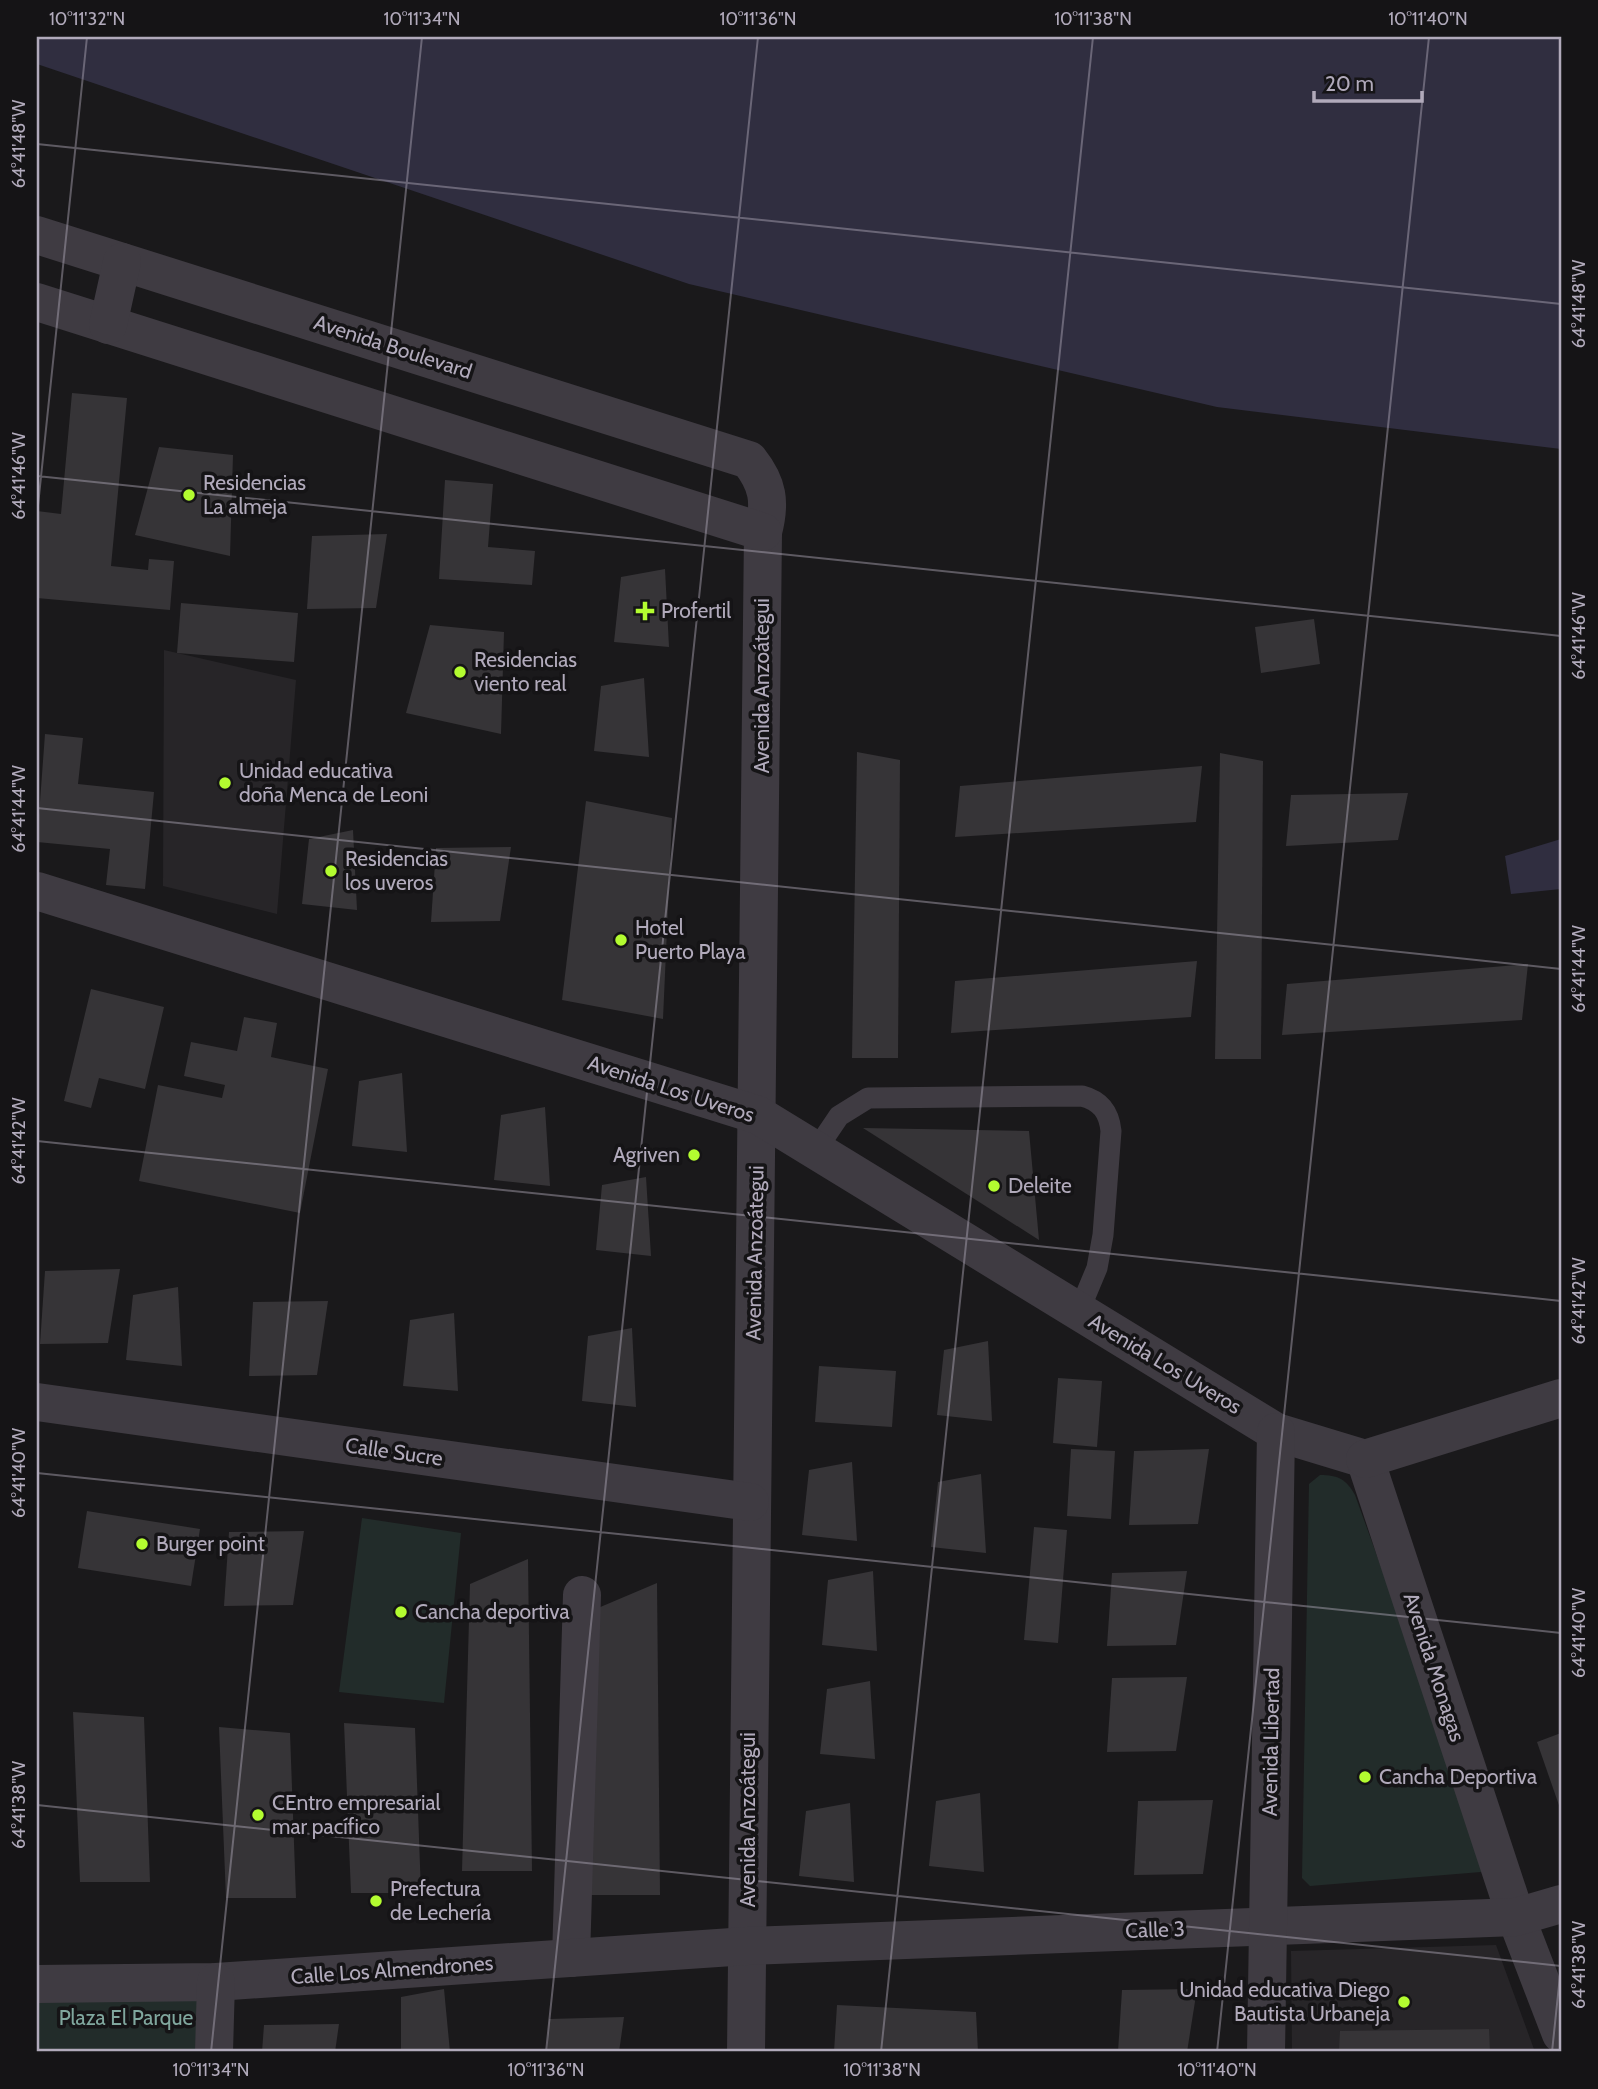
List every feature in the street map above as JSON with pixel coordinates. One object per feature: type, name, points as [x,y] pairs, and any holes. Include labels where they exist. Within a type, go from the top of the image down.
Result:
[{"type":"street","name":"Avenida Boulevard","points":[[37,235],[749,460]]},
{"type":"street","points":[[108,325],[122,262]]},
{"type":"street","points":[[37,302],[763,532]]},
{"type":"street","name":"Avenida Anzoátegui","points":[[746,2052],[750,1502],[758,1115],[763,532],[770,508],[762,475],[749,460]]},
{"type":"street","name":"Avenida Los Uveros","points":[[37,891],[758,1115],[1276,1432],[1365,1459]]},
{"type":"street","points":[[1365,1459],[1561,1398]]},
{"type":"street","name":"Calle Sucre","points":[[37,1402],[750,1502]]},
{"type":"street","name":"Avenida Libertad","points":[[1266,2052],[1276,1432]]},
{"type":"street","name":"Avenida Monagas","points":[[1365,1459],[1516,1917],[1561,2034]]},
{"type":"street","points":[[571,1958],[582,1595]]},
{"type":"street","name":"Calle 3","points":[[747,1946],[1516,1917],[1561,1904]]},
{"type":"street","name":"Calle Los Almendrones","points":[[37,1984],[216,1982],[747,1946]]},
{"type":"street","points":[[214,2052],[216,1982]]},
{"type":"lane","points":[[816,1150],[839,1116],[868,1098],[1082,1096],[1098,1103],[1110,1120],[1111,1131],[1103,1235],[1097,1268],[1079,1311]]},
{"type":"shaded area","points":[[37,37],[1561,37],[1561,449],[1217,407],[689,284],[37,64]]},
{"type":"shaded area","name":"Unidad educativa doña Menca de Leoni","points":[[164,650],[296,680],[277,914],[163,886]]},
{"type":"shaded area","points":[[1561,839],[1561,889],[1511,894],[1505,856]]},
{"type":"shaded area","name":"Unidad educativa Diego Bautista Urbaneja","points":[[1496,1945],[1535,2052],[1292,2052],[1291,1951]]},
{"type":"green space","points":[[1320,1475],[1341,1479],[1355,1495],[1486,1858],[1481,1872],[1310,1886],[1302,1878],[1309,1484]]},
{"type":"green space","name":"Cancha deportiva","points":[[362,1518],[461,1533],[444,1703],[339,1692]]},
{"type":"green space","name":"Plaza El Parque","points":[[216,1982],[214,2052],[37,2052],[37,1984]]},
{"type":"building","points":[[72,393],[127,398],[111,566],[148,570],[149,559],[174,561],[170,610],[37,598],[37,511],[61,514]]},
{"type":"building","name":"Residencias La almeja","points":[[159,447],[233,455],[230,556],[135,535]]},
{"type":"building","points":[[445,480],[493,484],[488,547],[535,551],[532,585],[439,579]]},
{"type":"building","points":[[387,534],[376,608],[307,609],[312,536]]},
{"type":"building","points":[[665,569],[669,647],[614,642],[621,577]]},
{"type":"building","points":[[181,603],[298,613],[294,662],[177,653]]},
{"type":"building","points":[[1314,619],[1320,664],[1261,673],[1255,627]]},
{"type":"building","name":"Residencias viento real","points":[[430,625],[504,632],[501,734],[406,713]]},
{"type":"building","points":[[644,678],[649,757],[594,751],[601,686]]},
{"type":"building","points":[[45,734],[83,738],[78,784],[154,792],[145,889],[106,885],[110,849],[37,842]]},
{"type":"building","points":[[857,752],[900,760],[898,1058],[852,1058]]},
{"type":"building","points":[[1220,753],[1263,761],[1261,1059],[1215,1059]]},
{"type":"building","points":[[1202,766],[1196,822],[955,837],[960,786]]},
{"type":"building","points":[[1408,793],[1398,840],[1286,846],[1291,795]]},
{"type":"building","points":[[586,801],[672,818],[663,1019],[562,1000]]},
{"type":"building","name":"Residencias los uveros","points":[[353,830],[357,910],[302,904],[309,839]]},
{"type":"building","points":[[511,847],[500,921],[431,922],[436,848]]},
{"type":"building","points":[[1197,961],[1191,1017],[951,1033],[955,981]]},
{"type":"building","points":[[1528,964],[1522,1020],[1282,1035],[1287,984]]},
{"type":"building","points":[[91,989],[164,1007],[145,1089],[99,1078],[91,1108],[64,1101]]},
{"type":"building","points":[[244,1017],[277,1023],[271,1057],[328,1069],[300,1213],[139,1181],[158,1085],[222,1098],[225,1085],[184,1076],[191,1042],[237,1051]]},
{"type":"building","points":[[402,1073],[407,1152],[352,1146],[359,1081]]},
{"type":"building","points":[[545,1107],[550,1186],[494,1180],[501,1115]]},
{"type":"building","name":"Deleite","points":[[863,1128],[1029,1131],[1039,1240]]},
{"type":"building","points":[[646,1177],[651,1256],[596,1250],[602,1185]]},
{"type":"building","points":[[120,1269],[108,1343],[40,1344],[45,1271]]},
{"type":"building","points":[[178,1287],[182,1366],[126,1360],[133,1295]]},
{"type":"building","points":[[328,1301],[317,1375],[249,1376],[253,1302]]},
{"type":"building","points":[[454,1313],[458,1391],[403,1386],[410,1320]]},
{"type":"building","points":[[632,1328],[636,1407],[582,1401],[588,1336]]},
{"type":"building","points":[[988,1341],[992,1421],[937,1415],[944,1350]]},
{"type":"building","points":[[819,1366],[896,1371],[892,1427],[815,1422]]},
{"type":"building","points":[[1058,1378],[1102,1381],[1097,1447],[1053,1443]]},
{"type":"building","points":[[1071,1449],[1115,1451],[1111,1519],[1067,1516]]},
{"type":"building","points":[[1209,1449],[1198,1524],[1129,1525],[1134,1451]]},
{"type":"building","points":[[852,1462],[857,1541],[802,1535],[809,1470]]},
{"type":"building","points":[[981,1474],[986,1553],[931,1547],[938,1482]]},
{"type":"building","points":[[87,1511],[200,1529],[191,1586],[78,1568]]},
{"type":"building","points":[[1034,1527],[1067,1530],[1058,1643],[1024,1640]]},
{"type":"building","points":[[304,1531],[293,1605],[224,1606],[229,1532]]},
{"type":"building","points":[[528,1559],[532,1871],[462,1871],[470,1584]]},
{"type":"building","points":[[873,1571],[877,1651],[822,1645],[828,1580]]},
{"type":"building","points":[[1187,1571],[1176,1645],[1107,1646],[1112,1573]]},
{"type":"building","points":[[657,1583],[660,1895],[590,1895],[598,1608]]},
{"type":"building","points":[[1187,1677],[1176,1751],[1107,1752],[1112,1678]]},
{"type":"building","points":[[870,1681],[875,1759],[820,1754],[827,1689]]},
{"type":"building","points":[[73,1712],[144,1717],[150,1882],[80,1882]]},
{"type":"building","points":[[344,1723],[415,1728],[421,1893],[351,1893]]},
{"type":"building","name":"CEntro empresarial mar pacífico","points":[[219,1727],[290,1733],[296,1898],[226,1898]]},
{"type":"building","points":[[1561,1733],[1561,1811],[1537,1742]]},
{"type":"building","points":[[980,1793],[984,1872],[929,1866],[936,1801]]},
{"type":"building","points":[[1213,1800],[1203,1874],[1134,1875],[1138,1801]]},
{"type":"building","points":[[850,1803],[854,1882],[799,1876],[806,1811]]},
{"type":"building","points":[[444,1989],[450,2052],[401,2052],[401,1997]]},
{"type":"building","points":[[1197,1989],[1187,2052],[1118,2052],[1122,1990]]},
{"type":"building","points":[[837,2005],[976,2012],[978,2052],[834,2052]]},
{"type":"building","points":[[624,2017],[619,2052],[547,2052],[549,2019]]},
{"type":"building","points":[[339,2024],[335,2052],[262,2052],[264,2025]]},
{"type":"building","points":[[1489,2029],[1490,2052],[1339,2052],[1340,2031]]},
{"type":"place","name":"Residencias La almeja","points":[[189,495]]},
{"type":"place","name":"Profertil","points":[[645,611]]},
{"type":"place","name":"Residencias viento real","points":[[460,672]]},
{"type":"place","name":"Unidad educativa doña Menca de Leoni","points":[[225,783]]},
{"type":"place","name":"Residencias los uveros","points":[[331,871]]},
{"type":"place","name":"Hotel Puerto Playa","points":[[621,940]]},
{"type":"place","name":"Agriven","points":[[694,1155]]},
{"type":"place","name":"Deleite","points":[[994,1186]]},
{"type":"place","name":"Burger point","points":[[142,1544]]},
{"type":"place","name":"Cancha deportiva","points":[[401,1612]]},
{"type":"place","name":"Cancha Deportiva","points":[[1365,1777]]},
{"type":"place","name":"CEntro empresarial mar pacífico","points":[[258,1815]]},
{"type":"place","name":"Prefectura de Lechería","points":[[376,1901]]},
{"type":"place","name":"Unidad educativa Diego Bautista Urbaneja","points":[[1404,2002]]}]
